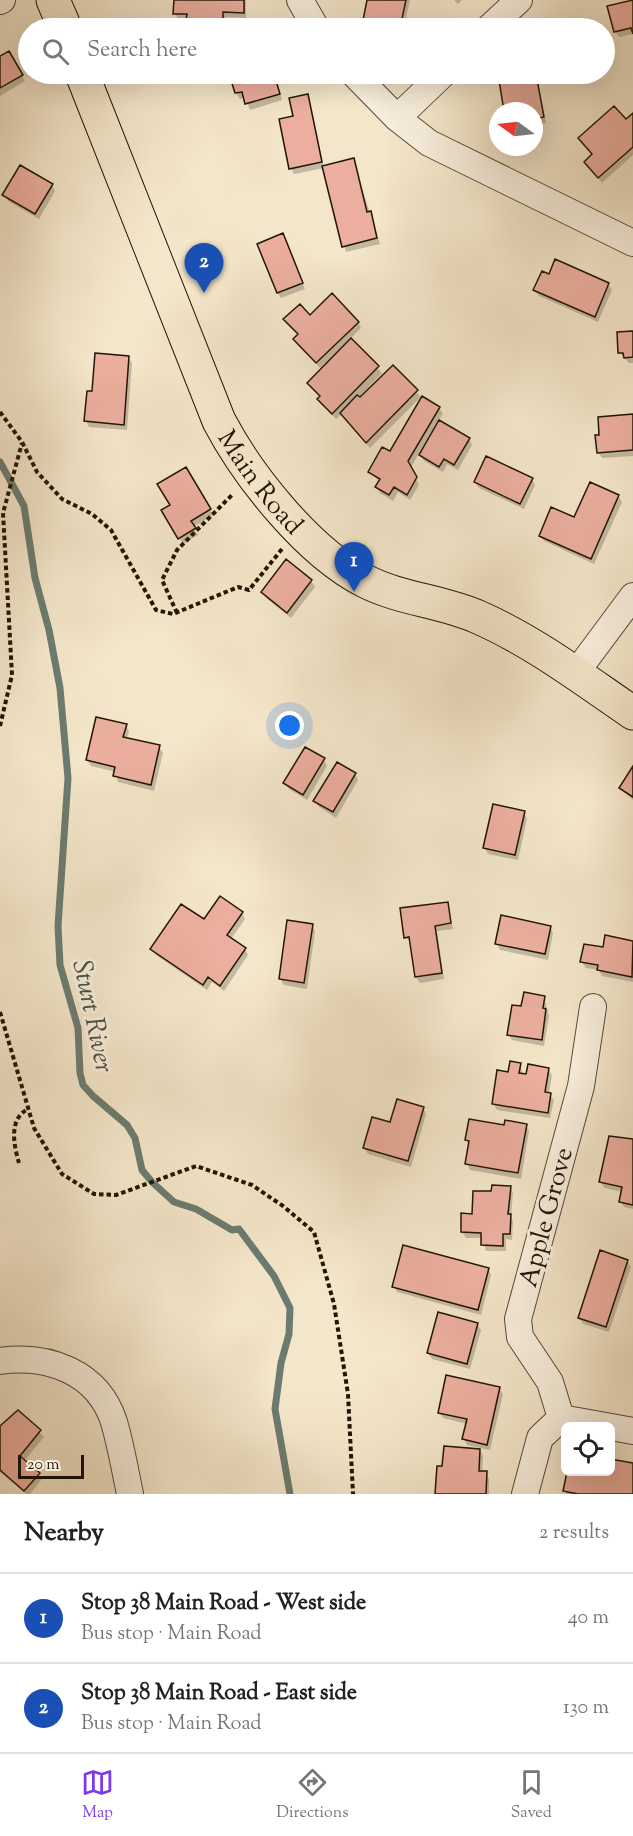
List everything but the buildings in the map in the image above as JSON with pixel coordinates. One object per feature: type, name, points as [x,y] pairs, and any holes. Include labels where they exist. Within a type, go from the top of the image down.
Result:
[{"type":"main road","points":[[53,0],[61,18]]},
{"type":"main road","name":"Main Road","points":[[86,84],[219,421],[237,455],[280,508],[334,561],[365,580],[398,594],[441,604],[477,617],[511,633],[633,713]]},
{"type":"street","points":[[300,0],[310,18]]},
{"type":"street","points":[[500,18],[519,0]]},
{"type":"street","points":[[364,84],[397,118],[429,143],[633,243]]},
{"type":"street","points":[[397,118],[433,84]]},
{"type":"street","points":[[575,674],[633,596]]},
{"type":"street","name":"Apple Grove","points":[[561,1418],[550,1382],[520,1337],[518,1319],[581,1086],[593,1007]]},
{"type":"street","points":[[0,1361],[20,1358],[52,1362],[73,1371],[98,1392],[113,1420],[130,1494]]},
{"type":"street","points":[[525,1494],[540,1438],[561,1418],[633,1431]]},
{"type":"path","points":[[0,412],[22,442],[37,472],[62,499],[92,514],[111,530],[156,610],[173,614],[238,587],[249,590],[283,549]]},
{"type":"path","points":[[0,726],[12,675],[3,513],[18,464],[22,442]]},
{"type":"path","points":[[177,613],[162,580],[177,550],[252,475]]},
{"type":"path","points":[[0,1012],[34,1128],[62,1174],[94,1194],[116,1195],[196,1166],[252,1185],[284,1206],[314,1232],[334,1304],[348,1394],[353,1494]]},
{"type":"path","points":[[19,1163],[14,1140],[15,1127],[19,1115],[28,1109]]},
{"type":"waterway","name":"Sturt River","points":[[0,462],[24,506],[35,578],[49,630],[60,688],[68,778],[58,926],[60,965],[78,1028],[80,1073],[83,1085],[127,1125],[135,1138],[142,1170],[152,1182],[174,1202],[196,1209],[232,1230],[239,1229],[274,1276],[290,1308],[289,1334],[281,1363],[275,1409],[290,1494]]},
{"type":"place","name":"Stop 38 Main Road - East side","points":[[204,293]]},
{"type":"place","name":"Stop 38 Main Road - West side","points":[[354,592]]}]
